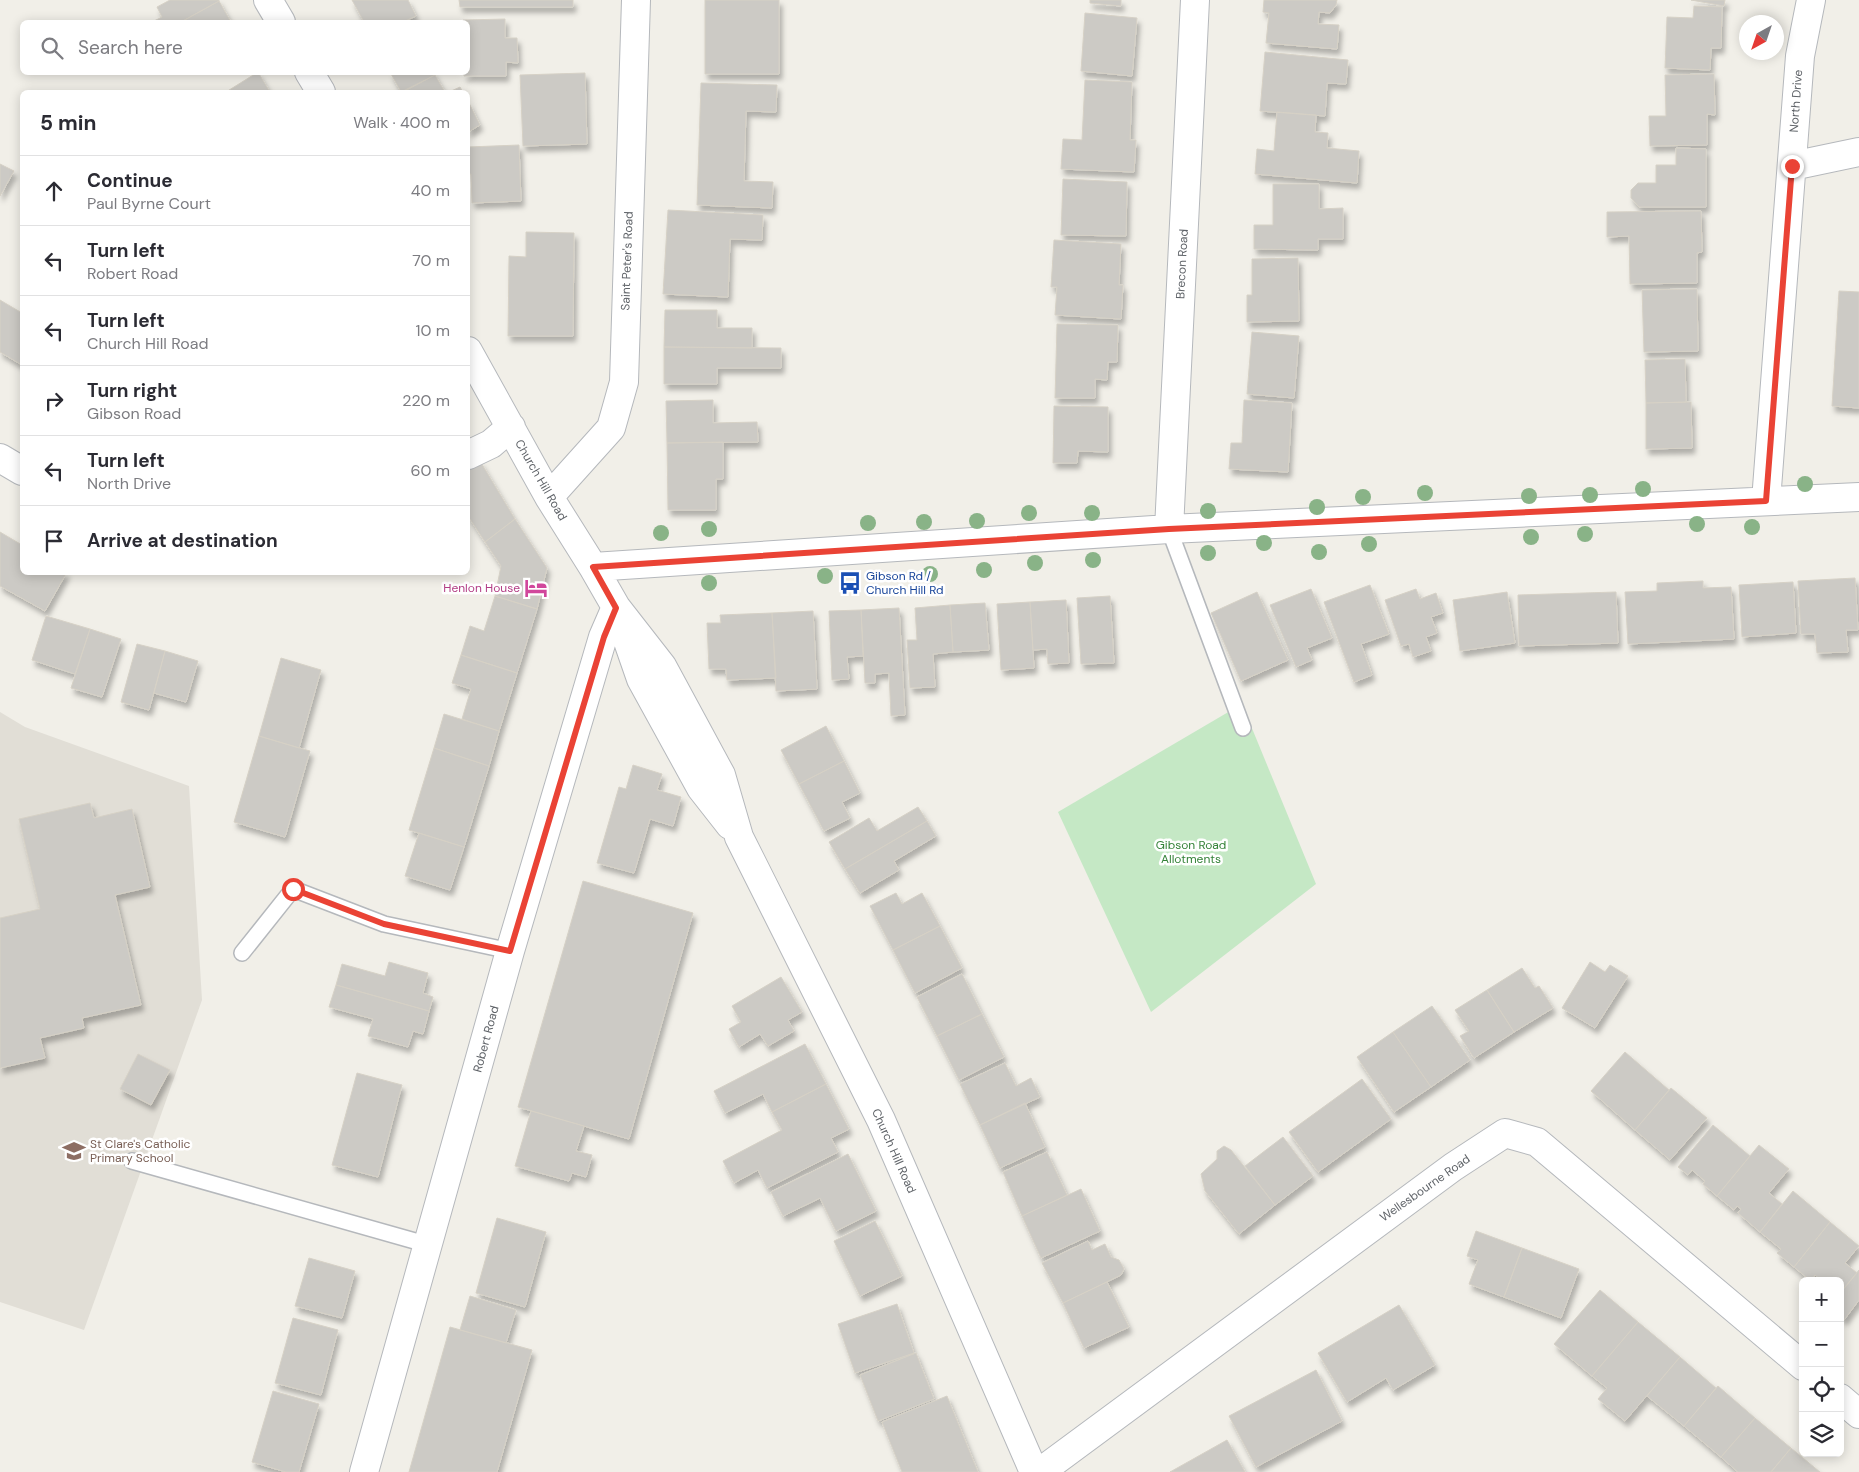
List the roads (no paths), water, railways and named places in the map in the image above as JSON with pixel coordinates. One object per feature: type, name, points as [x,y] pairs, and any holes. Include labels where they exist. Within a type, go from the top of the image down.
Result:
[{"type":"street","points":[[268,0],[280,20]]},
{"type":"street","name":"Saint Peter's Road","points":[[549,497],[611,428],[624,382],[636,0]]},
{"type":"street","name":"Brecon Road","points":[[1169,529],[1195,0]]},
{"type":"street","name":"North Drive","points":[[1766,501],[1800,56],[1811,0]]},
{"type":"street","points":[[311,75],[320,90]]},
{"type":"street","points":[[1792,166],[1859,152]]},
{"type":"street","name":"Church Hill Road","points":[[470,355],[549,497],[616,608],[667,674],[721,775],[739,837],[881,1120],[1034,1472]]},
{"type":"street","points":[[470,454],[491,444],[511,427]]},
{"type":"street","points":[[0,458],[20,470]]},
{"type":"street","points":[[593,567],[1169,529],[1859,497]]},
{"type":"street","name":"Robert Road","points":[[364,1472],[510,951],[604,637],[616,608]]},
{"type":"street","name":"Wellesbourne Road","points":[[1040,1472],[1438,1178],[1506,1133],[1537,1142],[1799,1363]]},
{"type":"street","points":[[1844,1401],[1859,1414]]},
{"type":"lane","points":[[1169,529],[1242,728]]},
{"type":"lane","points":[[242,953],[293,889],[384,924],[510,951]]},
{"type":"lane","points":[[132,1161],[429,1245]]},
{"type":"place","name":"Gibson Rd / Church Hill Rd","points":[[850,583]]},
{"type":"place","name":"Henlon House","points":[[536,588]]},
{"type":"place","name":"St Clare's Catholic Primary School","points":[[74,1151]]},
{"type":"park label","name":"Gibson Road Allotments","points":[[1191,852]]}]
